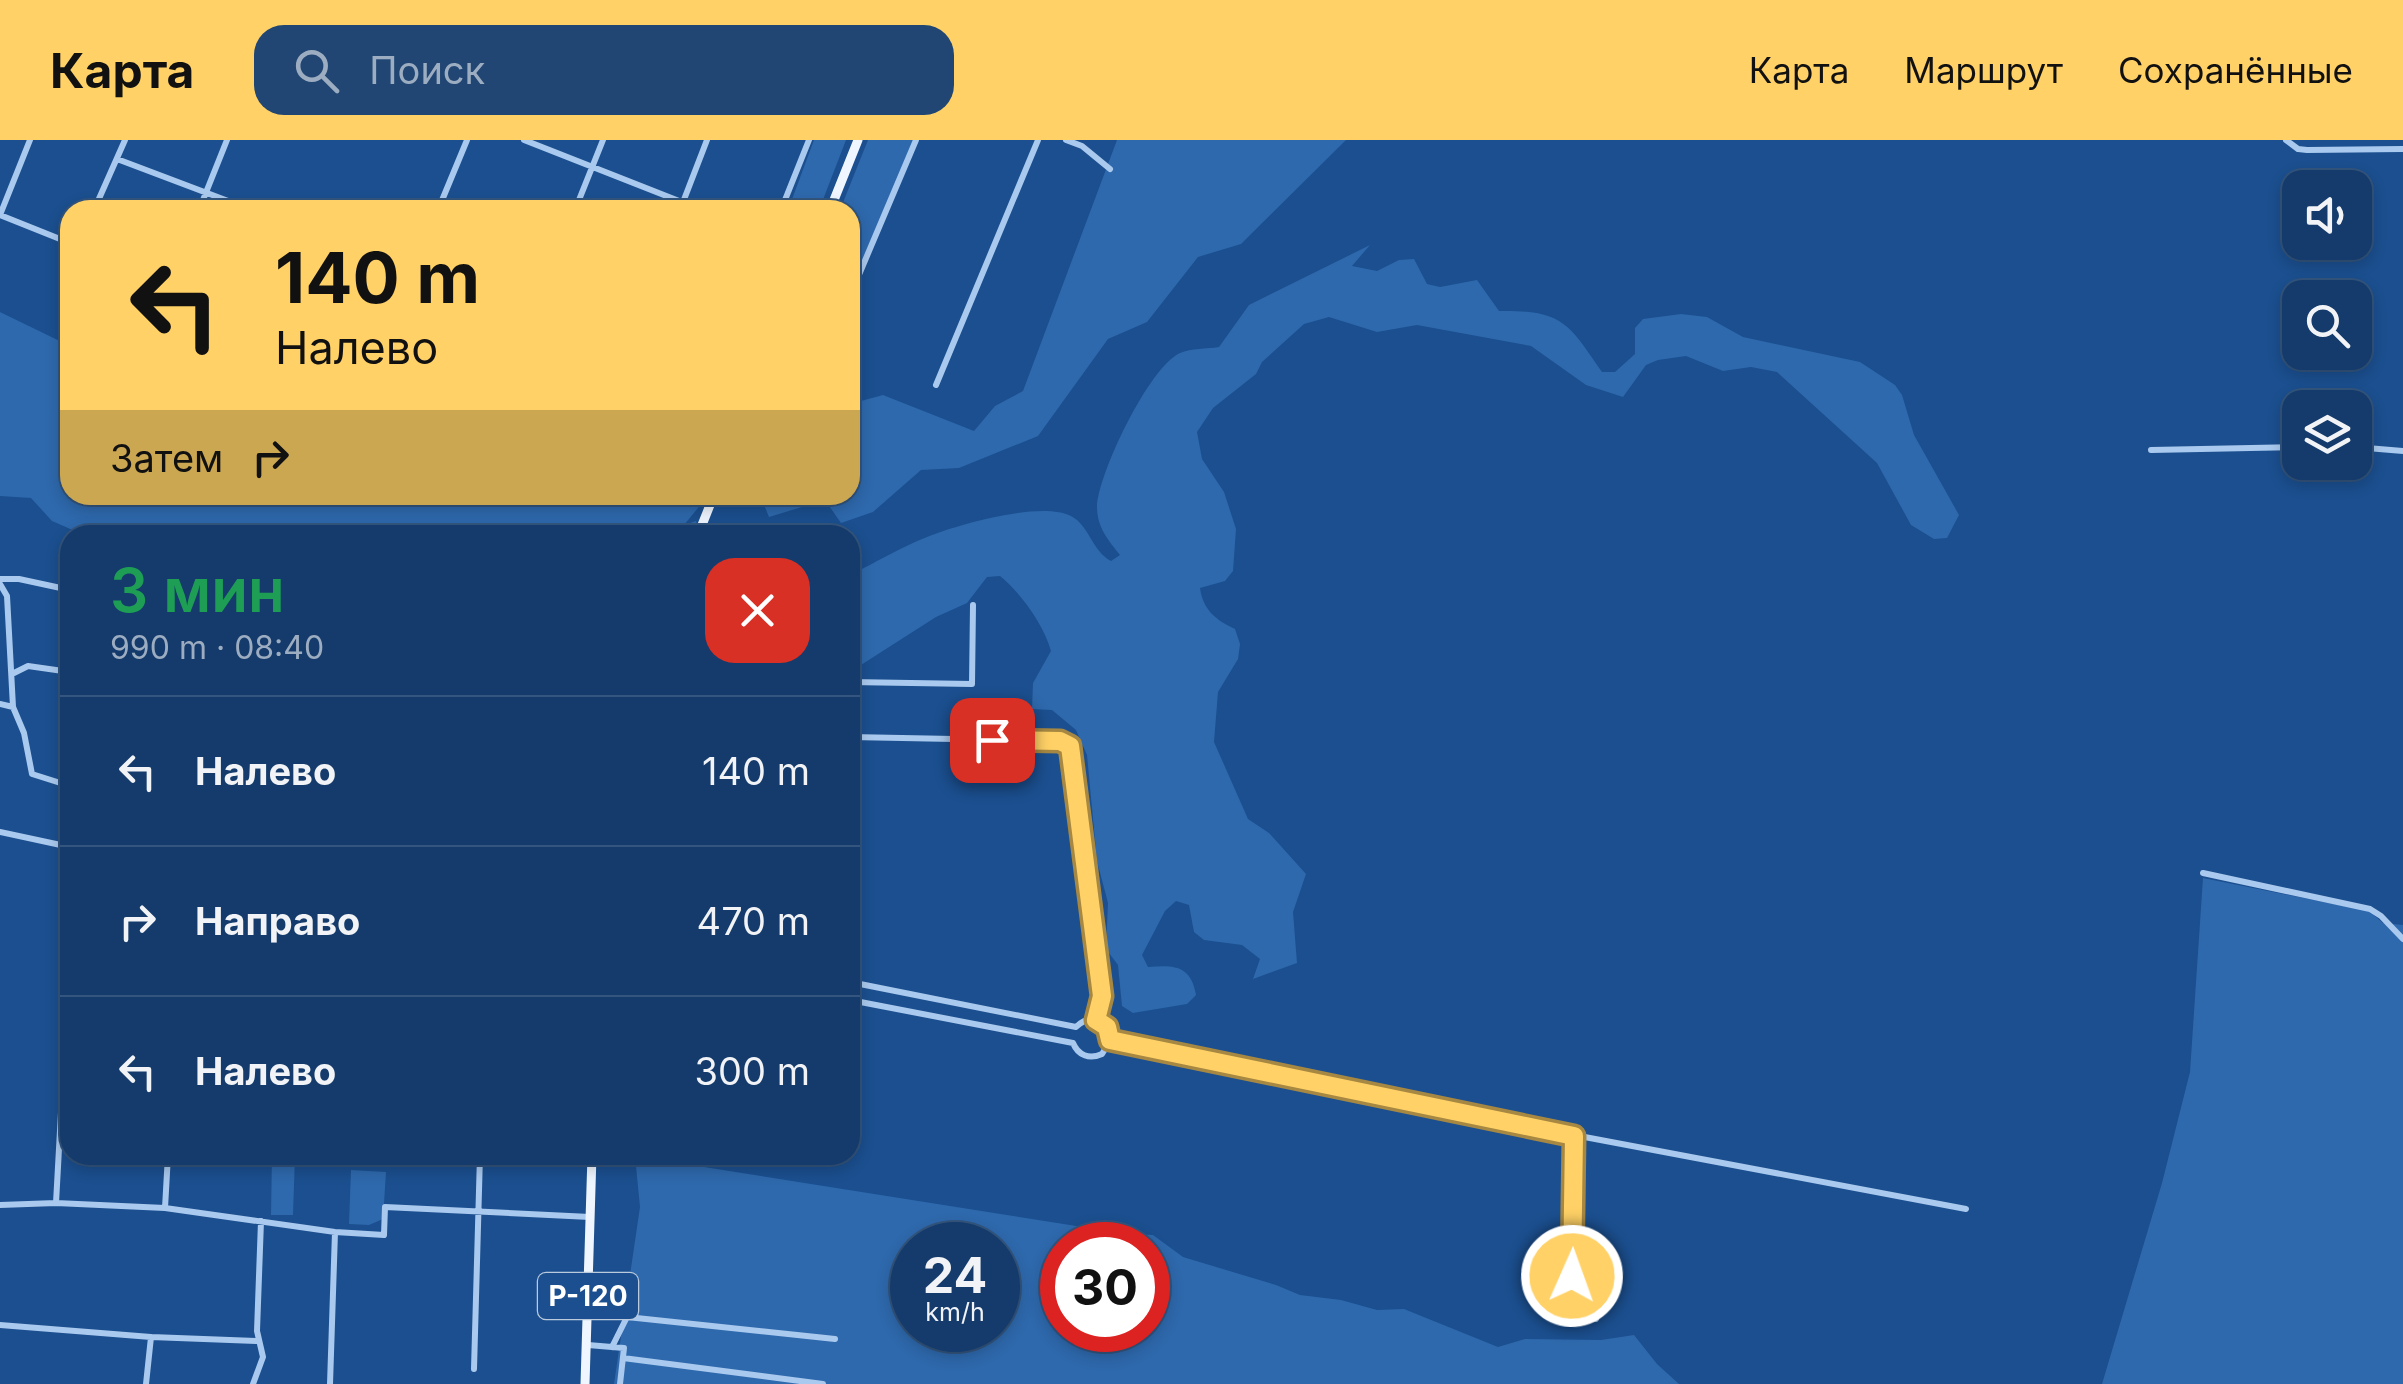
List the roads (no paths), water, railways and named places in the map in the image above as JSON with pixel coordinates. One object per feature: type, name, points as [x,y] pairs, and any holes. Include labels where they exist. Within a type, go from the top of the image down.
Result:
[{"type":"main road","points":[[834,200],[858,140]]},
{"type":"main road","name":"Р-120","points":[[585,1384],[592,1165]]},
{"type":"street","points":[[30,140],[0,215],[60,239]]},
{"type":"street","points":[[99,200],[125,140]]},
{"type":"street","points":[[203,200],[226,140]]},
{"type":"street","points":[[442,200],[466,140]]},
{"type":"street","points":[[524,140],[668,200]]},
{"type":"street","points":[[579,200],[603,140]]},
{"type":"street","points":[[683,200],[708,140]]},
{"type":"street","points":[[785,200],[809,140]]},
{"type":"street","points":[[860,272],[916,140]]},
{"type":"street","points":[[936,385],[1038,140]]},
{"type":"street","points":[[1066,140],[1082,146],[1110,170]]},
{"type":"street","points":[[2286,140],[2308,150],[2403,149]]},
{"type":"street","points":[[117,159],[226,200]]},
{"type":"street","points":[[2151,450],[2282,447]]},
{"type":"street","points":[[2372,448],[2403,450]]},
{"type":"street","points":[[60,588],[18,579],[0,581],[7,596],[13,708],[24,733],[32,774],[60,783]]},
{"type":"street","points":[[860,682],[972,684],[974,604]]},
{"type":"street","points":[[14,674],[28,666],[60,671]]},
{"type":"street","points":[[0,704],[13,708]]},
{"type":"street","points":[[860,738],[1060,741],[1070,746],[1102,996],[1096,1020]]},
{"type":"street","points":[[0,832],[60,844]]},
{"type":"street","points":[[2203,872],[2370,909],[2403,939]]},
{"type":"street","points":[[860,984],[1076,1027]]},
{"type":"street","points":[[860,1002],[1073,1043]]},
{"type":"street","points":[[1085,1020],[1096,1020],[1107,1027],[1110,1040],[1102,1054],[1092,1057],[1078,1052],[1073,1043],[1076,1027],[1085,1020]]},
{"type":"street","points":[[1110,1040],[1574,1136],[1966,1209]]},
{"type":"street","points":[[56,1204],[60,1131]]},
{"type":"street","points":[[1574,1136],[1570,1310],[1596,1319]]},
{"type":"street","points":[[165,1208],[167,1165]]},
{"type":"street","points":[[474,1369],[480,1165]]},
{"type":"street","points":[[0,1205],[165,1208],[384,1235],[385,1207],[591,1217]]},
{"type":"street","points":[[253,1384],[263,1357],[257,1341],[262,1221]]},
{"type":"street","points":[[330,1384],[336,1232]]},
{"type":"street","points":[[612,1347],[626,1317],[835,1339]]},
{"type":"street","points":[[0,1324],[161,1338],[257,1341]]},
{"type":"street","points":[[146,1384],[151,1337]]},
{"type":"street","points":[[588,1346],[624,1348],[620,1384]]},
{"type":"street","points":[[622,1358],[823,1384]]}]
